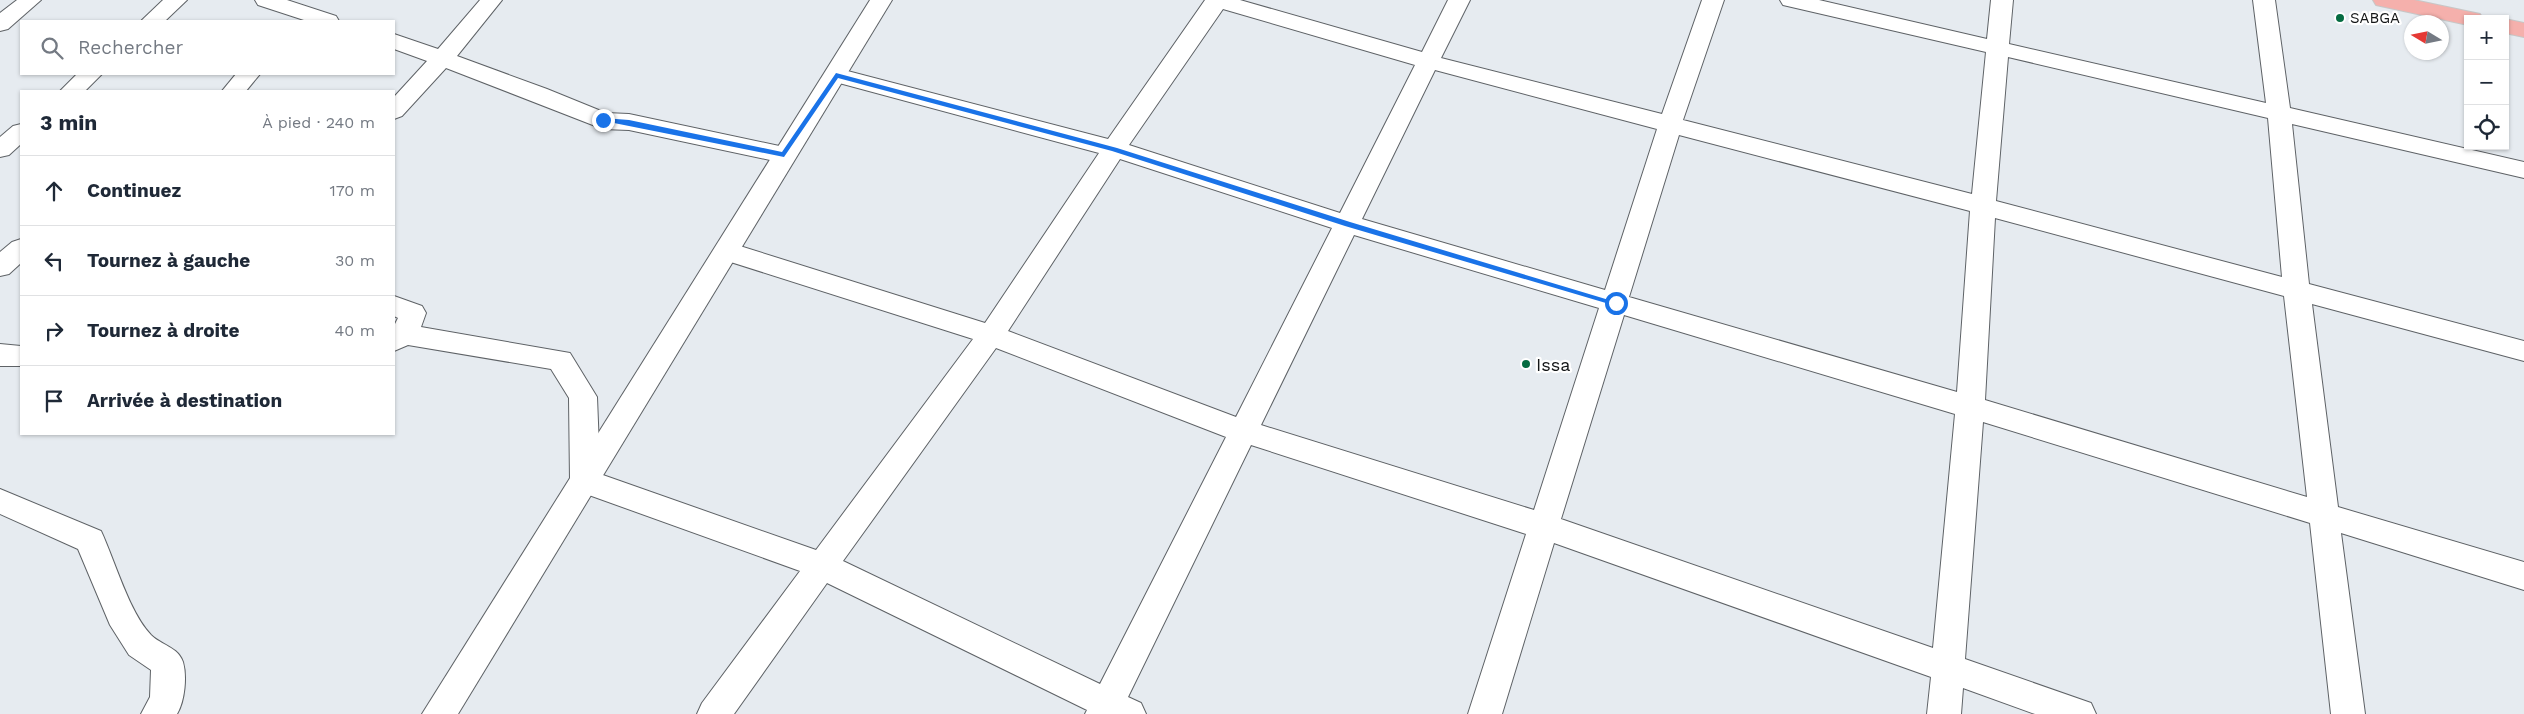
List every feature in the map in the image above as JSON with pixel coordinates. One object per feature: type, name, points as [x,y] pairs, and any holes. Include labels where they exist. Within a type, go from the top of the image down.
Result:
[{"type":"main road","points":[[2384,0],[2464,17]]},
{"type":"main road","points":[[2509,27],[2524,30]]},
{"type":"street","points":[[0,24],[30,0]]},
{"type":"street","points":[[153,20],[176,0]]},
{"type":"street","points":[[266,0],[300,17],[321,20]]},
{"type":"street","points":[[395,111],[443,58],[491,0]]},
{"type":"street","points":[[439,714],[881,0]]},
{"type":"street","points":[[714,714],[991,335],[1114,149],[1217,0],[1427,61],[1983,206],[2524,351]]},
{"type":"street","points":[[585,481],[822,566],[1113,711],[1242,431],[1459,0]]},
{"type":"street","points":[[1485,714],[1543,526],[1616,303],[1670,125],[1713,0]]},
{"type":"street","points":[[1791,0],[2524,170]]},
{"type":"street","points":[[1944,714],[1970,408],[1983,206],[2002,0]]},
{"type":"street","points":[[2264,0],[2279,112],[2297,291],[2348,714]]},
{"type":"street","points":[[395,41],[603,120],[638,124],[784,155]]},
{"type":"street","points":[[72,90],[90,75]]},
{"type":"street","points":[[234,90],[248,75]]},
{"type":"street","points":[[836,75],[1114,149],[1347,224],[1970,408],[2524,576]]},
{"type":"street","points":[[0,149],[20,133]]},
{"type":"street","points":[[0,267],[20,249]]},
{"type":"street","points":[[727,251],[991,335],[1242,431],[1543,526],[2079,714]]},
{"type":"street","points":[[395,306],[413,313],[399,337],[560,360],[583,397],[585,481]]},
{"type":"street","points":[[0,355],[20,356]]},
{"type":"street","points":[[0,501],[90,540],[121,615],[135,638],[140,645],[167,663],[167,701],[158,714]]},
{"type":"place","name":"SABGA","points":[[2340,18]]},
{"type":"place","name":"Issa","points":[[1526,364]]},
{"type":"route","points":[[603,120],[629,122],[723,140],[784,155],[836,75],[1114,149],[1347,224],[1616,303]]}]
